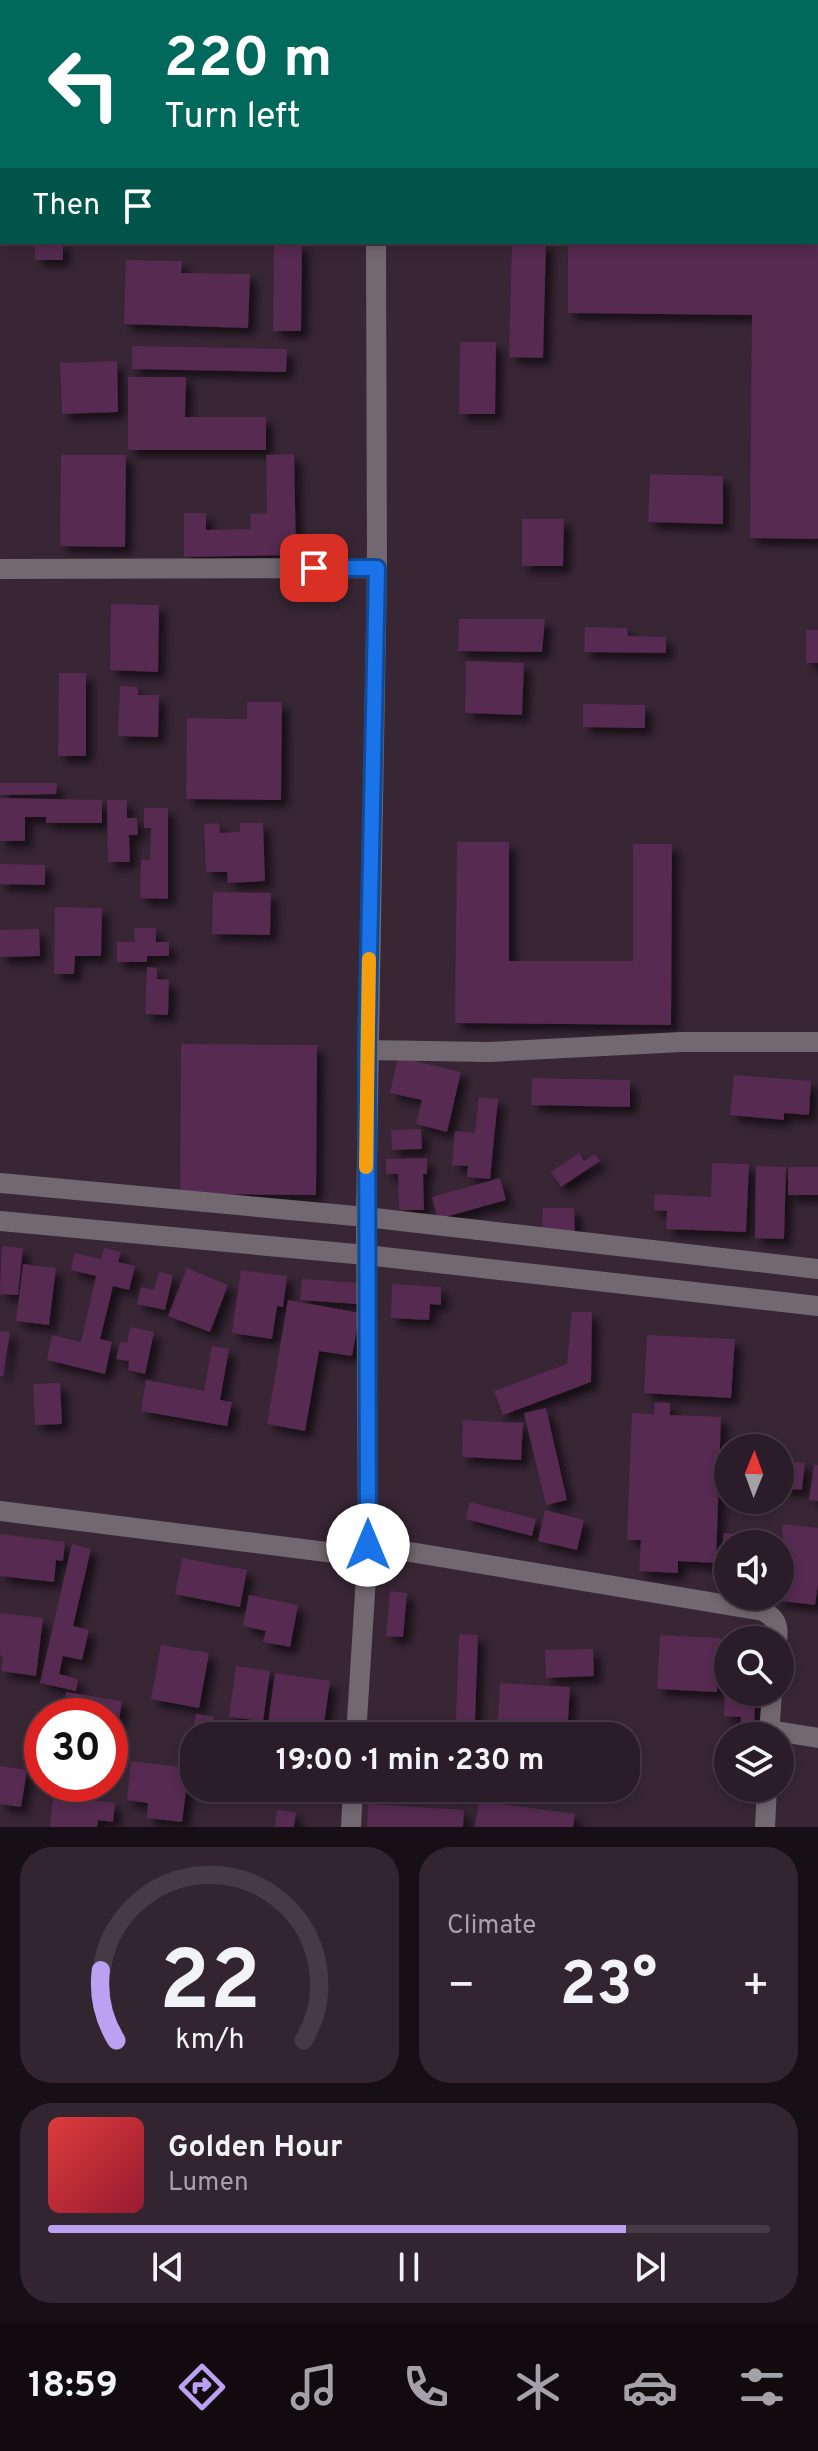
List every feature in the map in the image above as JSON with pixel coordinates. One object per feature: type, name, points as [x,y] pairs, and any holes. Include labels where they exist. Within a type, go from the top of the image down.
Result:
[{"type":"street","points":[[357,1722],[367,1551],[367,1050],[377,568],[376,244]]},
{"type":"street","points":[[0,569],[377,568]]},
{"type":"street","points":[[367,1050],[489,1052],[681,1042],[818,1042]]},
{"type":"street","points":[[0,1183],[366,1217],[818,1269]]},
{"type":"street","points":[[0,1221],[366,1255],[818,1306]]},
{"type":"street","points":[[0,1511],[367,1551],[763,1611],[773,1616],[777,1626]]},
{"type":"street","points":[[794,1736],[818,1738]]},
{"type":"street","points":[[351,1827],[352,1802]]},
{"type":"street","points":[[765,1827],[766,1802]]},
{"type":"building","points":[[35,244],[63,244],[63,260],[35,260]]},
{"type":"building","points":[[274,244],[302,244],[301,331],[273,331]]},
{"type":"building","points":[[512,244],[546,244],[543,358],[509,357]]},
{"type":"building","points":[[568,244],[818,244],[818,539],[750,538],[752,315],[568,313]]},
{"type":"building","points":[[126,260],[182,261],[181,273],[250,274],[248,328],[124,324]]},
{"type":"building","points":[[460,342],[496,342],[495,414],[459,414]]},
{"type":"building","points":[[132,346],[287,349],[286,372],[132,369]]},
{"type":"building","points":[[117,361],[118,412],[62,414],[60,363]]},
{"type":"building","points":[[128,377],[186,377],[185,417],[266,417],[266,450],[128,450]]},
{"type":"building","points":[[294,454],[296,555],[184,557],[184,513],[206,513],[206,530],[251,529],[250,514],[267,513],[266,455]]},
{"type":"building","points":[[61,455],[126,455],[125,547],[60,546]]},
{"type":"building","points":[[650,474],[723,476],[723,524],[648,522]]},
{"type":"building","points":[[522,519],[564,519],[563,566],[522,566]]},
{"type":"building","points":[[111,604],[159,605],[158,672],[110,670]]},
{"type":"building","points":[[459,619],[545,619],[542,652],[458,651]]},
{"type":"building","points":[[585,627],[627,628],[628,636],[666,637],[666,653],[584,652]]},
{"type":"building","points":[[806,630],[818,630],[818,663],[806,663]]},
{"type":"building","points":[[466,661],[524,663],[522,715],[465,713]]},
{"type":"building","points":[[59,673],[86,673],[86,756],[58,756]]},
{"type":"building","points":[[120,686],[138,687],[138,695],[159,695],[158,737],[118,736]]},
{"type":"building","points":[[247,702],[282,702],[281,800],[186,799],[187,718],[247,719]]},
{"type":"building","points":[[583,704],[645,705],[645,728],[583,727]]},
{"type":"building","points":[[0,783],[57,783],[56,794],[0,795]]},
{"type":"building","points":[[0,798],[102,800],[102,823],[46,823],[46,817],[25,817],[25,841],[0,841]]},
{"type":"building","points":[[107,800],[127,800],[127,818],[137,818],[138,835],[129,835],[130,862],[108,862]]},
{"type":"building","points":[[144,808],[168,808],[168,899],[140,898],[141,860],[150,860],[151,828],[144,828]]},
{"type":"building","points":[[219,823],[220,833],[240,832],[240,823],[263,823],[265,881],[228,883],[227,872],[206,872],[204,824]]},
{"type":"building","points":[[457,842],[509,842],[509,961],[633,961],[633,844],[672,844],[671,1025],[455,1023]]},
{"type":"building","points":[[0,864],[45,865],[45,885],[0,884]]},
{"type":"building","points":[[213,892],[271,893],[270,935],[212,934]]},
{"type":"building","points":[[55,907],[102,908],[101,956],[75,956],[74,974],[54,974]]},
{"type":"building","points":[[134,928],[156,928],[156,942],[169,942],[169,956],[147,956],[147,962],[117,962],[117,942],[135,942]]},
{"type":"building","points":[[39,929],[40,956],[0,957],[0,930]]},
{"type":"building","points":[[147,967],[157,968],[157,979],[169,980],[168,1015],[145,1014]]},
{"type":"building","points":[[181,1044],[317,1045],[316,1195],[180,1194]]},
{"type":"building","points":[[398,1057],[461,1072],[447,1132],[416,1124],[422,1100],[390,1093]]},
{"type":"building","points":[[734,1075],[811,1081],[809,1115],[784,1113],[784,1120],[730,1115]]},
{"type":"building","points":[[532,1078],[630,1080],[630,1107],[531,1105]]},
{"type":"building","points":[[479,1097],[498,1099],[490,1179],[467,1177],[468,1166],[452,1165],[455,1131],[475,1133]]},
{"type":"building","points":[[421,1129],[422,1149],[392,1150],[391,1130]]},
{"type":"building","points":[[579,1153],[584,1161],[595,1154],[600,1161],[561,1187],[551,1172]]},
{"type":"building","points":[[427,1158],[427,1174],[423,1174],[424,1210],[399,1210],[398,1174],[386,1174],[386,1159]]},
{"type":"building","points":[[712,1163],[749,1164],[746,1232],[666,1229],[667,1211],[654,1210],[655,1194],[711,1197]]},
{"type":"building","points":[[756,1166],[786,1167],[784,1239],[755,1238]]},
{"type":"building","points":[[788,1167],[818,1167],[818,1195],[788,1195]]},
{"type":"building","points":[[500,1178],[506,1200],[438,1219],[432,1197]]},
{"type":"building","points":[[543,1208],[574,1208],[575,1235],[542,1235]]},
{"type":"building","points":[[2,1246],[23,1248],[18,1295],[0,1294]]},
{"type":"building","points":[[104,1248],[121,1252],[118,1262],[135,1266],[129,1290],[113,1286],[100,1339],[112,1342],[105,1374],[47,1360],[52,1335],[81,1342],[96,1276],[71,1270],[74,1253],[101,1259]]},
{"type":"building","points":[[23,1264],[56,1268],[49,1325],[16,1321]]},
{"type":"building","points":[[187,1268],[228,1285],[210,1332],[168,1316]]},
{"type":"building","points":[[241,1270],[287,1276],[283,1307],[277,1306],[272,1339],[232,1333]]},
{"type":"building","points":[[159,1272],[173,1275],[165,1310],[137,1304],[141,1287],[154,1290]]},
{"type":"building","points":[[302,1279],[359,1283],[357,1304],[300,1300]]},
{"type":"building","points":[[392,1284],[441,1287],[441,1305],[430,1304],[429,1320],[391,1318]]},
{"type":"building","points":[[288,1300],[360,1313],[352,1356],[319,1351],[305,1431],[267,1424]]},
{"type":"building","points":[[572,1312],[592,1312],[591,1382],[503,1415],[494,1391],[567,1364]]},
{"type":"building","points":[[130,1327],[154,1332],[145,1374],[128,1370],[129,1361],[116,1359],[120,1342],[127,1343]]},
{"type":"building","points":[[0,1331],[10,1332],[3,1376],[0,1376]]},
{"type":"building","points":[[647,1335],[735,1339],[731,1398],[644,1393]]},
{"type":"building","points":[[212,1346],[229,1349],[220,1400],[232,1402],[227,1426],[141,1411],[146,1380],[204,1391]]},
{"type":"building","points":[[60,1383],[62,1424],[35,1425],[33,1384]]},
{"type":"building","points":[[655,1402],[670,1403],[670,1415],[721,1417],[720,1434],[714,1434],[714,1514],[718,1514],[717,1530],[714,1530],[714,1563],[678,1561],[678,1573],[639,1571],[641,1540],[627,1540],[632,1413],[654,1414]]},
{"type":"building","points":[[546,1408],[567,1500],[546,1505],[524,1413]]},
{"type":"building","points":[[463,1420],[523,1423],[521,1460],[462,1457]]},
{"type":"building","points":[[794,1462],[805,1463],[802,1490],[794,1489]]},
{"type":"building","points":[[814,1465],[818,1465],[818,1501],[809,1500]]},
{"type":"building","points":[[470,1502],[536,1519],[532,1536],[466,1519]]},
{"type":"building","points":[[545,1510],[584,1520],[577,1550],[538,1541]]},
{"type":"building","points":[[783,1524],[818,1528],[815,1605],[794,1602],[794,1530],[783,1530]]},
{"type":"building","points":[[0,1534],[65,1542],[63,1561],[56,1560],[54,1582],[0,1576]]},
{"type":"building","points":[[72,1544],[91,1549],[73,1626],[89,1630],[82,1660],[63,1656],[59,1674],[78,1679],[76,1691],[40,1683]]},
{"type":"building","points":[[182,1558],[247,1570],[240,1607],[175,1594]]},
{"type":"building","points":[[390,1591],[407,1593],[403,1637],[386,1636]]},
{"type":"building","points":[[249,1595],[298,1605],[290,1647],[263,1642],[266,1631],[243,1626]]},
{"type":"building","points":[[0,1613],[43,1618],[36,1676],[1,1671]]},
{"type":"building","points":[[459,1634],[478,1635],[475,1721],[456,1720]]},
{"type":"building","points":[[660,1635],[714,1638],[714,1692],[657,1689]]},
{"type":"building","points":[[161,1645],[209,1653],[199,1708],[151,1699]]},
{"type":"building","points":[[593,1649],[594,1676],[546,1678],[545,1650]]},
{"type":"building","points":[[236,1666],[270,1671],[263,1721],[229,1717]]},
{"type":"building","points":[[275,1673],[330,1681],[324,1722],[268,1722]]},
{"type":"building","points":[[500,1683],[570,1687],[568,1722],[498,1722]]},
{"type":"building","points":[[66,1692],[103,1698],[65,1698]]},
{"type":"building","points":[[724,1706],[755,1706],[754,1722],[741,1722],[741,1717],[724,1716]]},
{"type":"building","points":[[196,1714],[214,1717],[213,1722],[195,1722]]},
{"type":"building","points":[[131,1761],[180,1767],[180,1802],[185,1802],[182,1822],[147,1818],[148,1803],[128,1800]]},
{"type":"building","points":[[0,1766],[24,1770],[21,1807],[0,1804]]},
{"type":"building","points":[[53,1802],[115,1803],[113,1822],[98,1820],[97,1827],[50,1827]]},
{"type":"building","points":[[479,1802],[575,1814],[573,1827],[475,1827]]},
{"type":"building","points":[[368,1804],[464,1810],[463,1827],[367,1827]]},
{"type":"building","points":[[277,1810],[296,1812],[294,1827],[275,1827]]},
{"type":"slow traffic","points":[[366,1167],[369,959]]},
{"type":"route","points":[[314,568],[377,568],[367,1050],[368,1545]]}]
